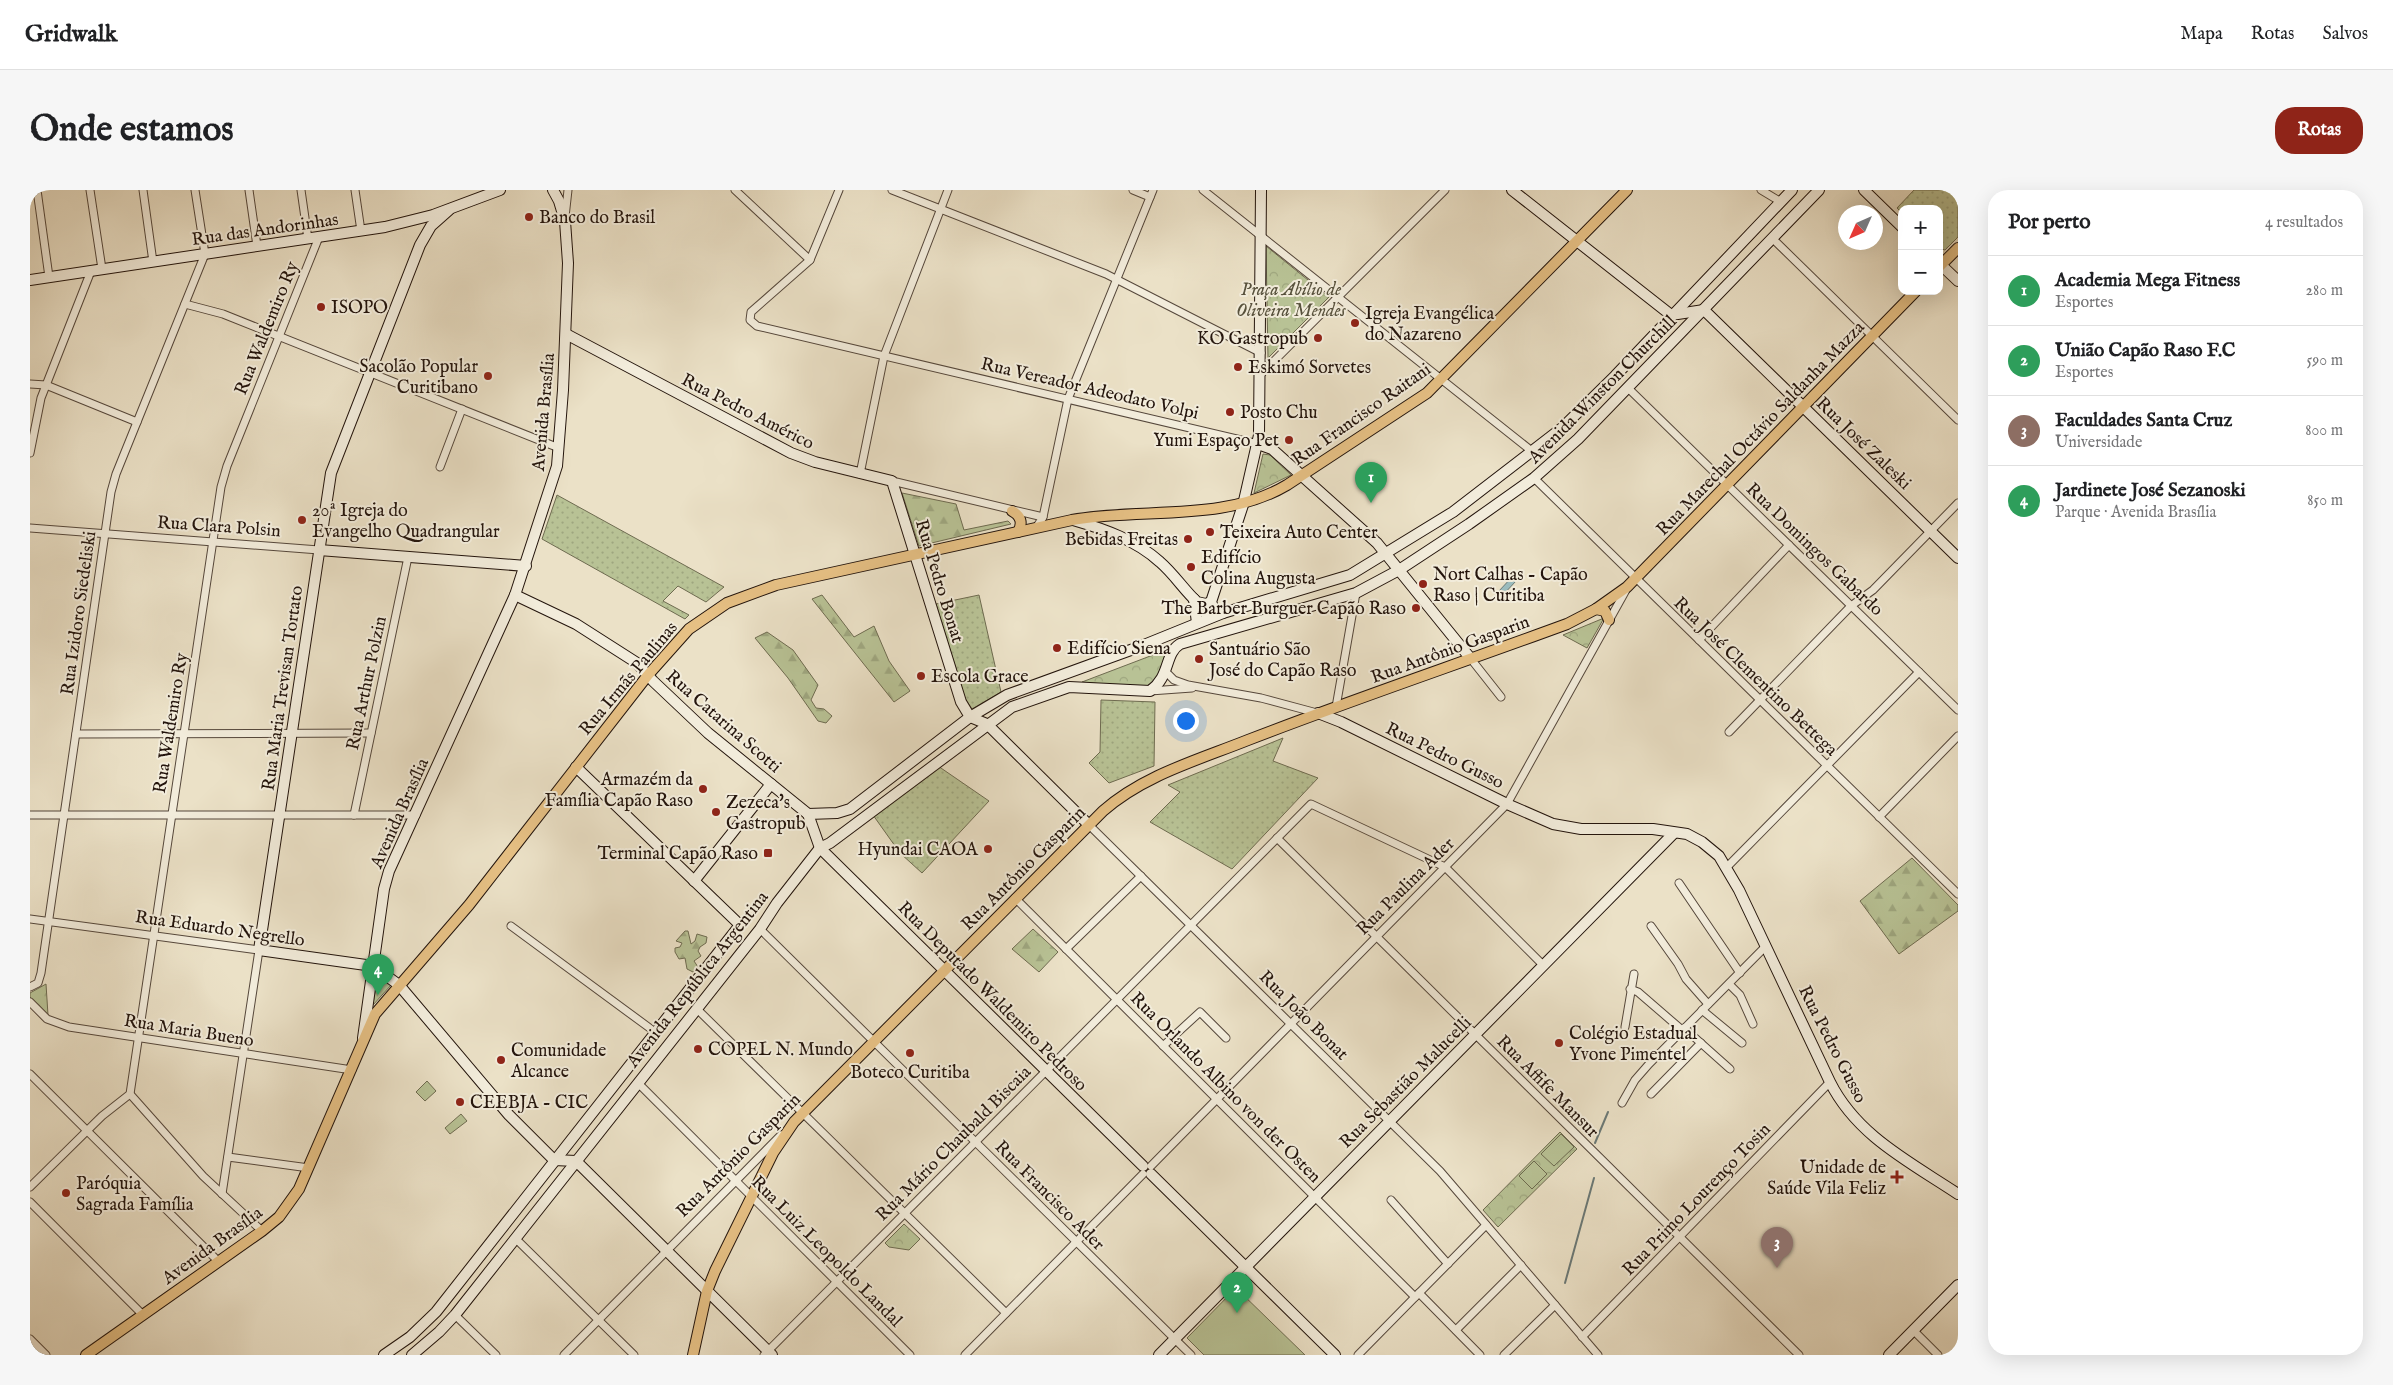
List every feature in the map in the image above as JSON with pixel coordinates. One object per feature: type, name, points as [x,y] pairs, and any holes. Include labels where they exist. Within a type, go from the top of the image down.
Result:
[{"type":"main road","name":"Rua Francisco Raitani","points":[[1072,520],[1103,515],[1213,509],[1243,505],[1271,494],[1417,400],[1442,380],[1627,190]]},
{"type":"main road","points":[[1943,262],[1958,248]]},
{"type":"main road","name":"Rua Marechal Octávio Saldanha Mazza","points":[[1628,587],[1912,295]]},
{"type":"main road","points":[[1012,511],[1020,518],[1018,532]]},
{"type":"main road","name":"Rua Irmãs Paulinas","points":[[363,1038],[375,1014],[484,887],[648,675],[689,629],[726,603],[776,585],[1072,520]]},
{"type":"main road","name":"Rua Antônio Gasparin","points":[[794,1122],[1088,824],[1112,803],[1140,784],[1318,713],[1568,624],[1596,610],[1628,587]]},
{"type":"main road","points":[[1596,610],[1605,612],[1609,620]]},
{"type":"main road","name":"Avenida Brasília","points":[[86,1355],[262,1231],[279,1217],[294,1198],[309,1168],[352,1070],[363,1038]]},
{"type":"main road","points":[[693,1355],[707,1291],[773,1153],[794,1122]]},
{"type":"street","points":[[37,190],[49,277]]},
{"type":"street","points":[[30,453],[36,418],[46,385],[96,270],[90,190]]},
{"type":"street","points":[[143,190],[153,262]]},
{"type":"street","points":[[196,190],[205,254]]},
{"type":"street","points":[[249,190],[257,246]]},
{"type":"street","points":[[301,190],[308,239]]},
{"type":"street","points":[[355,190],[361,231]]},
{"type":"street","name":"Rua das Andorinhas","points":[[30,280],[361,231],[403,223],[448,210],[500,190]]},
{"type":"street","name":"Avenida Brasília","points":[[363,1038],[384,889],[389,871],[515,595],[557,466],[566,334],[568,263],[565,221],[559,201],[553,190]]},
{"type":"street","points":[[565,221],[568,190]]},
{"type":"street","points":[[736,190],[810,260],[839,190]]},
{"type":"street","points":[[892,190],[1117,279],[1261,353]]},
{"type":"street","points":[[860,474],[884,356],[948,190]]},
{"type":"street","points":[[1036,528],[1043,517],[1068,399],[1152,193],[1133,190]]},
{"type":"street","points":[[1203,190],[1533,452]]},
{"type":"street","points":[[1223,613],[1214,609],[1211,602],[1243,505],[1258,444],[1261,374],[1261,190]]},
{"type":"street","points":[[1261,374],[1445,190]]},
{"type":"street","points":[[1512,190],[1671,315],[1704,310]]},
{"type":"street","points":[[1761,190],[1781,202]]},
{"type":"street","name":"Avenida Winston Churchill","points":[[1197,623],[1223,613],[1350,575],[1453,512],[1533,452],[1598,392],[1792,190]]},
{"type":"street","name":"Avenida Winston Churchill","points":[[1150,691],[1160,683],[1166,672],[1172,651],[1180,644],[1356,593],[1400,570],[1534,478],[1572,445],[1629,389],[1819,190]]},
{"type":"street","points":[[1864,190],[1898,222]]},
{"type":"street","name":"Rua Maria Trevisan Tortato","points":[[222,1194],[331,473],[420,245],[431,226],[448,210]]},
{"type":"street","name":"Rua Waldemiro Ry","points":[[130,1094],[221,486],[227,466],[319,237]]},
{"type":"street","points":[[1773,238],[1958,420]]},
{"type":"street","name":"Rua Izidoro Siedeliski","points":[[30,987],[38,983],[40,978],[105,533],[114,483],[205,254]]},
{"type":"street","name":"Rua Vereador Adeodato Volpi","points":[[810,260],[753,309],[750,320],[762,328],[1268,447],[1387,554],[1471,659]]},
{"type":"street","points":[[1943,268],[1958,281]]},
{"type":"street","points":[[185,304],[217,311],[559,448]]},
{"type":"street","name":"Rua José Zaleski","points":[[1704,310],[1958,558]]},
{"type":"street","name":"Rua Pedro Américo","points":[[566,334],[791,453],[815,462],[860,474],[1043,517]]},
{"type":"street","points":[[30,384],[46,385],[137,422]]},
{"type":"street","name":"Rua Domingos Gabardo","points":[[1629,389],[1958,710]]},
{"type":"street","points":[[440,467],[462,409]]},
{"type":"street","name":"Rua José Clementino Bettega","points":[[1534,478],[1958,894]]},
{"type":"street","name":"Rua Pedro Bonat","points":[[892,481],[961,702],[970,717]]},
{"type":"street","points":[[1729,732],[1851,606],[1873,590],[1958,503]]},
{"type":"street","points":[[1072,520],[1114,534],[1138,546],[1160,562],[1194,599],[1202,604],[1211,602]]},
{"type":"street","name":"Rua Clara Polsin","points":[[30,528],[526,566]]},
{"type":"street","points":[[1699,640],[1789,545]]},
{"type":"street","name":"Rua Arthur Polzin","points":[[354,815],[408,557]]},
{"type":"street","name":"Rua Paulina Ader","points":[[965,1355],[1507,804],[1628,587]]},
{"type":"street","points":[[1336,707],[1356,593]]},
{"type":"street","name":"Rua Catarina Scotti","points":[[515,595],[576,624],[637,663],[708,733],[808,814]]},
{"type":"street","points":[[1338,598],[1346,602],[1352,611]]},
{"type":"street","points":[[820,848],[808,814],[837,813],[850,809],[970,717],[1013,692],[1139,647],[1197,623],[1194,599]]},
{"type":"street","points":[[1471,659],[1501,697]]},
{"type":"street","name":"Rua Pedro Gusso","points":[[1166,672],[1174,680],[1205,688],[1261,698],[1318,713],[1341,722],[1540,819],[1567,827],[1642,828],[1674,832],[1726,868],[1845,1109],[1864,1130],[1882,1144],[1958,1194]]},
{"type":"street","points":[[1726,868],[1919,672]]},
{"type":"street","name":"Rua Pedro Gusso","points":[[1064,688],[1150,691],[1205,688]]},
{"type":"street","name":"Avenida República Argentina","points":[[412,1355],[439,1332],[455,1315],[760,929],[776,902],[820,848],[830,844],[987,724],[1020,703],[1064,688]]},
{"type":"street","name":"Rua João Bonat","points":[[970,717],[987,724],[1440,1171],[1598,1355]]},
{"type":"street","points":[[76,734],[371,733]]},
{"type":"street","points":[[1879,817],[1958,736]]},
{"type":"street","points":[[576,767],[740,925],[760,929]]},
{"type":"street","points":[[694,881],[771,784]]},
{"type":"street","name":"Rua Mário Chaubald Biscaia","points":[[768,1354],[975,1142],[1311,804],[1445,867]]},
{"type":"street","points":[[30,815],[416,815]]},
{"type":"street","name":"Rua Sebastião Malucelli","points":[[1159,1355],[1674,832]]},
{"type":"street","name":"Rua Affife Mansur","points":[[1277,838],[1799,1355]]},
{"type":"street","name":"Rua Deputado Waldemiro Pedroso","points":[[820,848],[1335,1355]]},
{"type":"street","points":[[1445,867],[1543,965]]},
{"type":"street","points":[[1066,949],[1140,876]]},
{"type":"street","points":[[1679,883],[1740,973]]},
{"type":"street","name":"Rua Orlando Albino von der Osten","points":[[1015,898],[1315,1197],[1480,1355]]},
{"type":"street","name":"Rua Eduardo Negrello","points":[[30,919],[373,966]]},
{"type":"street","name":"Avenida República Argentina","points":[[384,1355],[410,1337],[436,1312],[740,925]]},
{"type":"street","points":[[511,926],[655,1032]]},
{"type":"street","points":[[1651,926],[1678,964],[1686,979],[1708,1004]]},
{"type":"street","name":"Rua Francisco Ader","points":[[760,929],[1191,1355]]},
{"type":"street","points":[[1622,1103],[1641,1072],[1766,946]]},
{"type":"street","points":[[373,966],[398,986],[509,1115],[554,1160],[576,1161],[768,1354]]},
{"type":"street","points":[[1625,1027],[1634,974]]},
{"type":"street","points":[[1728,984],[1740,995],[1753,1024]]},
{"type":"street","points":[[1630,989],[1638,992],[1701,1043],[1730,1070]]},
{"type":"street","name":"Rua Maria Bueno","points":[[30,1002],[48,1019],[61,1026],[352,1070]]},
{"type":"street","points":[[697,1009],[1006,1313]]},
{"type":"street","points":[[1702,1010],[1742,1043]]},
{"type":"street","points":[[1163,1046],[1200,1012],[1226,1038]]},
{"type":"street","points":[[1651,1094],[1701,1043]]},
{"type":"street","points":[[30,1074],[218,1262]]},
{"type":"street","name":"Rua Primo Lourenço Tosin","points":[[1582,1337],[1830,1082]]},
{"type":"street","name":"Rua Luiz Leopoldo Landal","points":[[638,1083],[910,1355]]},
{"type":"street","points":[[30,1187],[87,1131],[130,1094],[203,1176],[262,1231]]},
{"type":"street","name":"Rua Antônio Gasparin","points":[[564,1355],[794,1122]]},
{"type":"street","points":[[228,1157],[309,1168]]},
{"type":"street","points":[[1391,1200],[1448,1264]]},
{"type":"street","points":[[30,1202],[143,1315]]},
{"type":"street","points":[[1358,1355],[1486,1225]]},
{"type":"street","points":[[515,1238],[634,1355]]},
{"type":"street","points":[[1456,1330],[1521,1265]]},
{"type":"street","points":[[1889,1355],[1958,1285]]},
{"type":"street","points":[[1504,1355],[1555,1305]]},
{"type":"street","points":[[455,1315],[496,1355]]},
{"type":"street","points":[[1913,1330],[1938,1355]]},
{"type":"street","points":[[30,1339],[46,1355]]},
{"type":"green space","points":[[1914,190],[1958,190],[1958,237],[1945,250],[1943,249],[1943,205],[1900,205]]},
{"type":"green space","name":"Praça Abílio de Oliveira Mendes","points":[[1266,246],[1329,297],[1268,358]]},
{"type":"green space","points":[[1263,454],[1270,455],[1291,475],[1254,493]]},
{"type":"green space","points":[[902,493],[956,504],[964,530],[1008,521],[1011,524],[919,546]]},
{"type":"green space","points":[[557,495],[724,587],[706,602],[678,586],[663,601],[689,615],[685,619],[542,539]]},
{"type":"green space","points":[[822,595],[854,637],[874,626],[889,661],[910,691],[894,702],[812,599]]},
{"type":"green space","points":[[979,595],[1001,692],[972,709],[965,698],[936,604]]},
{"type":"green space","points":[[1604,618],[1587,648],[1563,635]]},
{"type":"green space","points":[[767,632],[793,650],[818,685],[811,700],[816,708],[824,709],[832,716],[826,723],[818,721],[788,678],[755,638]]},
{"type":"green space","points":[[1166,650],[1157,678],[1143,688],[1082,682]]},
{"type":"green space","points":[[1101,700],[1155,702],[1154,766],[1109,783],[1089,763],[1100,752]]},
{"type":"green space","points":[[1283,738],[1273,761],[1318,778],[1232,869],[1150,822],[1180,792],[1168,785]]},
{"type":"green space","points":[[938,766],[989,801],[922,873],[900,853],[873,815]]},
{"type":"green space","points":[[1912,858],[1958,905],[1958,911],[1899,954],[1860,901]]},
{"type":"green space","points":[[1033,929],[1058,952],[1039,972],[1012,949]]},
{"type":"green space","points":[[685,931],[688,931],[691,944],[695,941],[697,934],[707,937],[706,943],[698,951],[701,956],[694,961],[698,967],[693,972],[687,969],[685,958],[679,959],[675,952],[675,948],[680,947],[682,943],[676,941]]},
{"type":"green space","points":[[377,975],[391,985],[373,1005]]},
{"type":"green space","points":[[46,984],[48,1015],[30,997],[30,993]]},
{"type":"green space","points":[[427,1081],[436,1091],[425,1101],[416,1092]]},
{"type":"green space","points":[[461,1114],[467,1121],[450,1134],[445,1128]]},
{"type":"green space","points":[[1560,1132],[1577,1149],[1498,1227],[1483,1210]]},
{"type":"green space","points":[[1561,1134],[1574,1147],[1554,1166],[1541,1154]]},
{"type":"green space","points":[[1534,1161],[1547,1174],[1532,1189],[1519,1176]]},
{"type":"green space","points":[[904,1224],[920,1239],[909,1250],[889,1247],[885,1243]]},
{"type":"green space","points":[[1236,1288],[1305,1355],[1204,1355],[1187,1338]]},
{"type":"water","points":[[1513,576],[1516,581],[1502,596],[1499,595],[1498,592]]},
{"type":"waterway","points":[[1595,1143],[1608,1112]]},
{"type":"waterway","points":[[1565,1283],[1594,1178]]},
{"type":"place","name":"Banco do Brasil","points":[[529,217]]},
{"type":"place","name":"ISOPO","points":[[321,307]]},
{"type":"place","name":"Igreja Evangélica do Nazareno","points":[[1355,323]]},
{"type":"place","name":"KO Gastropub","points":[[1318,338]]},
{"type":"place","name":"Eskimó Sorvetes","points":[[1238,367]]},
{"type":"place","name":"Sacolão Popular Curitibano","points":[[488,376]]},
{"type":"place","name":"Posto Chu","points":[[1230,412]]},
{"type":"place","name":"Yumi Espaço Pet","points":[[1289,440]]},
{"type":"place","name":"Academia Mega Fitness","points":[[1371,503]]},
{"type":"place","name":"20ª Igreja do Evangelho Quadrangular","points":[[302,520]]},
{"type":"place","name":"Teixeira Auto Center","points":[[1210,532]]},
{"type":"place","name":"Bebidas Freitas","points":[[1188,539]]},
{"type":"place","name":"Edifício Colina Augusta","points":[[1191,567]]},
{"type":"place","name":"Nort Calhas - Capão Raso | Curitiba","points":[[1423,584]]},
{"type":"place","name":"The Barber Burguer Capão Raso","points":[[1416,608]]},
{"type":"place","name":"Edifício Siena","points":[[1057,648]]},
{"type":"place","name":"Santuário São José do Capão Raso","points":[[1199,659]]},
{"type":"place","name":"Escola Grace","points":[[921,676]]},
{"type":"place","name":"Armazém da Família Capão Raso","points":[[703,789]]},
{"type":"place","name":"Zezeca's Gastropub","points":[[716,812]]},
{"type":"place","name":"Hyundai CAOA","points":[[988,849]]},
{"type":"place","name":"Terminal Capão Raso","points":[[768,853]]},
{"type":"place","name":"Jardinete José Sezanoski","points":[[378,995]]},
{"type":"place","name":"Colégio Estadual Yvone Pimentel","points":[[1559,1043]]},
{"type":"place","name":"COPEL N. Mundo","points":[[698,1049]]},
{"type":"place","name":"Boteco Curitiba","points":[[910,1053]]},
{"type":"place","name":"Comunidade Alcance","points":[[501,1060]]},
{"type":"place","name":"CEEBJA - CIC","points":[[460,1102]]},
{"type":"place","name":"Unidade de Saúde Vila Feliz","points":[[1897,1177]]},
{"type":"place","name":"Paróquia Sagrada Família","points":[[66,1193]]},
{"type":"place","name":"Faculdades Santa Cruz","points":[[1777,1268]]},
{"type":"place","name":"União Capão Raso F.C","points":[[1237,1313]]}]
